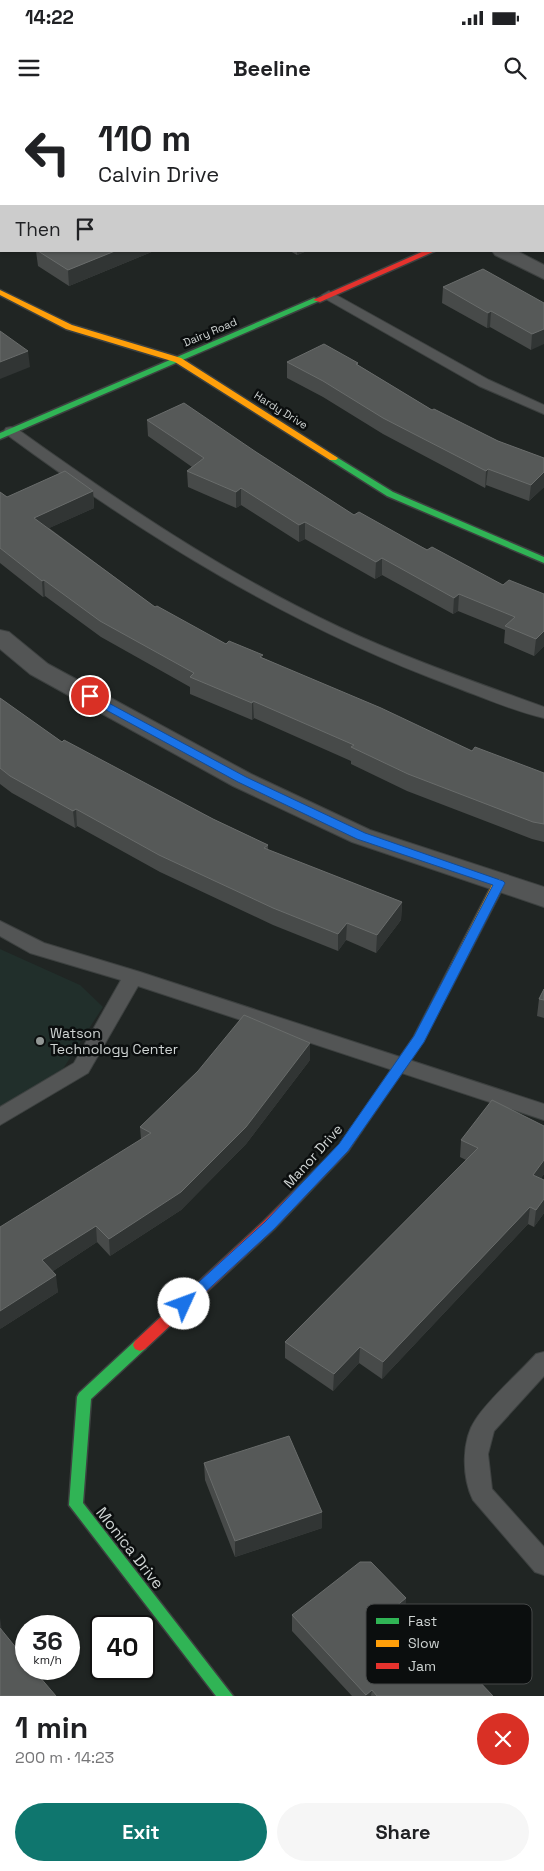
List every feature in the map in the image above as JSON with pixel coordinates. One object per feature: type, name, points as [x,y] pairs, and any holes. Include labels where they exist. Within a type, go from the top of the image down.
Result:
[{"type":"street","name":"Dairy Road","points":[[6,434],[429,252]]},
{"type":"street","points":[[504,252],[544,273]]},
{"type":"street","name":"Hardy Drive","points":[[0,292],[68,327],[178,360],[390,494],[544,560]]},
{"type":"street","points":[[0,637],[39,669],[242,780],[361,836],[544,897]]},
{"type":"street","name":"Manor Drive","points":[[84,1397],[269,1225],[344,1148],[419,1039],[500,883]]},
{"type":"street","name":"Monica Drive","points":[[84,1397],[76,1505],[225,1696]]},
{"type":"lane","points":[[329,295],[484,383],[544,410]]},
{"type":"lane","points":[[6,434],[197,557],[306,617],[413,666],[544,713]]},
{"type":"lane","points":[[0,928],[37,948],[133,977],[544,1112]]},
{"type":"lane","points":[[0,1117],[81,1068],[133,977]]},
{"type":"lane","points":[[544,1361],[484,1426],[476,1454],[481,1493],[544,1564]]},
{"type":"shaded area","name":"Watson Technology Center","points":[[0,949],[80,985],[103,1007],[59,1075],[0,1109]]},
{"type":"building","points":[[40,252],[113,252],[68,270]]},
{"type":"building","points":[[483,269],[544,303],[544,329],[532,334],[491,311],[488,313],[443,287]]},
{"type":"building","points":[[0,331],[28,351],[0,362]]},
{"type":"building","points":[[324,344],[358,363],[356,364],[432,410],[434,409],[498,441],[544,458],[544,472],[531,485],[488,469],[486,471],[383,418],[323,381],[287,362]]},
{"type":"building","points":[[184,403],[354,515],[359,512],[427,550],[432,547],[503,585],[509,580],[544,594],[544,631],[536,639],[505,626],[515,617],[459,594],[454,598],[382,558],[376,562],[305,522],[299,525],[241,488],[236,492],[187,471],[204,458],[147,420]]},
{"type":"building","points":[[65,471],[93,491],[34,518],[155,607],[157,606],[226,644],[229,641],[263,655],[260,657],[381,708],[472,751],[475,747],[544,773],[544,824],[533,822],[408,774],[351,747],[354,745],[253,701],[252,703],[190,677],[194,673],[100,621],[44,580],[42,581],[0,548],[0,492],[7,497]]},
{"type":"building","points":[[0,698],[62,742],[64,740],[213,819],[268,845],[264,848],[402,902],[377,935],[347,923],[338,934],[273,908],[159,855],[76,809],[73,811],[10,776],[0,768]]},
{"type":"building","points":[[544,989],[544,1000],[539,999]]},
{"type":"building","points":[[244,1015],[310,1043],[246,1127],[181,1192],[109,1239],[96,1226],[42,1260],[56,1275],[0,1311],[0,1227],[151,1133],[140,1127],[198,1071]]},
{"type":"building","points":[[492,1100],[544,1126],[544,1160],[533,1175],[544,1180],[544,1199],[536,1210],[530,1207],[383,1362],[360,1347],[334,1374],[285,1342],[478,1148],[461,1140]]},
{"type":"building","points":[[289,1436],[322,1512],[235,1541],[204,1463]]},
{"type":"building","points":[[360,1562],[371,1562],[406,1598],[399,1604],[366,1604],[366,1684],[482,1684],[493,1696],[377,1696],[372,1690],[366,1695],[292,1615]]},
{"type":"building","points":[[0,1628],[15,1646],[15,1680],[42,1680],[56,1696],[0,1696]]},
{"type":"traffic: fast","points":[[0,436],[317,300]]},
{"type":"traffic: fast","points":[[333,458],[390,494],[544,560]]},
{"type":"traffic: fast","points":[[140,1345],[84,1397],[76,1505],[225,1696]]},
{"type":"traffic: slow","points":[[0,292],[69,327],[178,360],[333,458]]},
{"type":"traffic: slow","points":[[356,1130],[419,1039],[499,883]]},
{"type":"traffic: jam","points":[[317,300],[429,252]]},
{"type":"traffic: jam","points":[[140,1345],[269,1225],[344,1148],[356,1130]]},
{"type":"place","name":"Watson Technology Center","points":[[40,1041]]},
{"type":"route","points":[[90,696],[242,780],[361,836],[500,883],[419,1039],[344,1148],[269,1225],[184,1304]]}]
